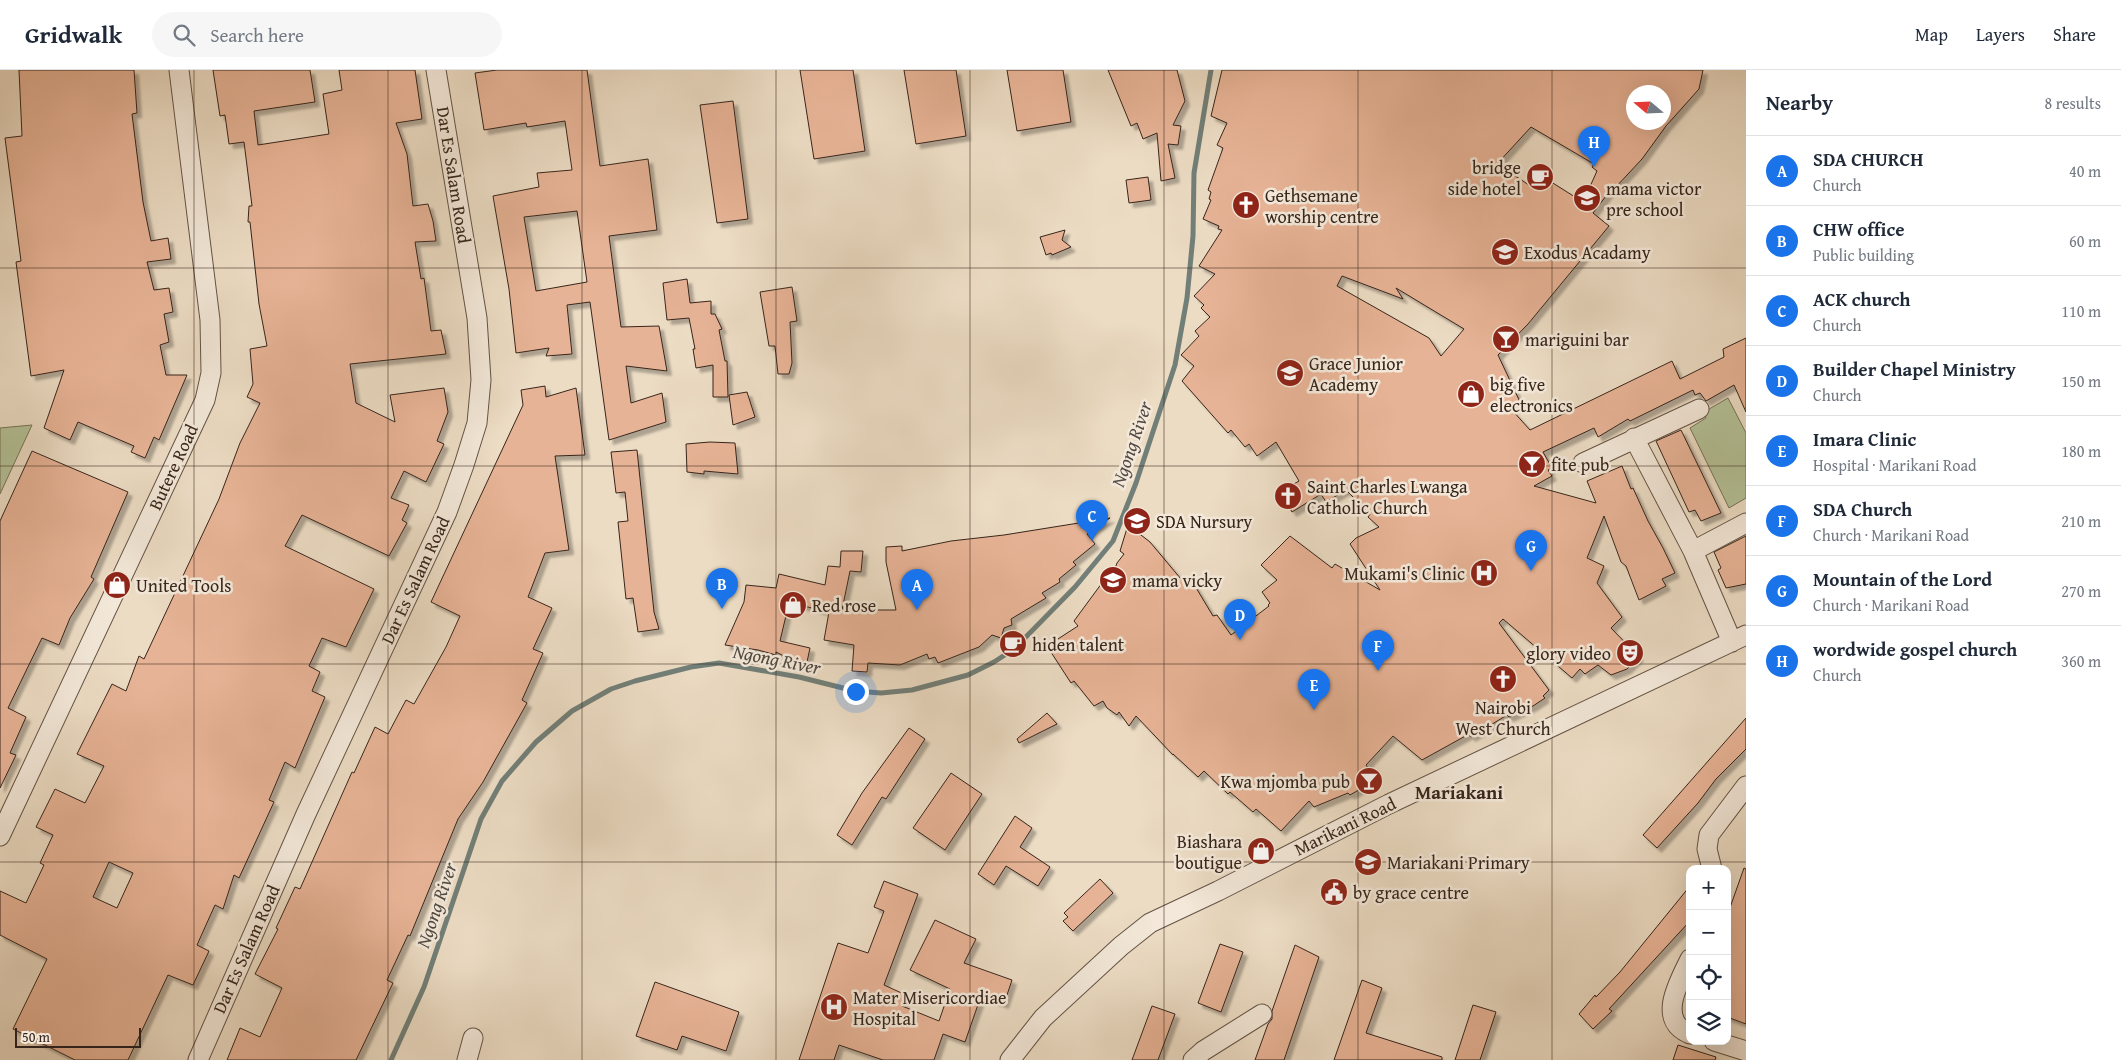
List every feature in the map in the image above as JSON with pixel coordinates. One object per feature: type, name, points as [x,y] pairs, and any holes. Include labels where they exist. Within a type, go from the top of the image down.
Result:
[{"type":"street","name":"Butere Road","points":[[0,836],[205,400],[211,373],[210,320],[179,70]]},
{"type":"street","name":"Dar Es Salam Road","points":[[198,1060],[306,814],[447,512],[477,423],[481,380],[477,318],[436,70]]},
{"type":"street","points":[[1583,464],[1634,438],[1699,409]]},
{"type":"street","points":[[1634,438],[1739,638]]},
{"type":"street","points":[[1693,551],[1746,522]]},
{"type":"street","name":"Marikani Road","points":[[1010,1060],[1043,1018],[1109,956],[1150,923],[1218,891],[1389,804],[1739,638]]},
{"type":"street","points":[[1711,865],[1707,848],[1709,835],[1746,786]]},
{"type":"street","points":[[1686,968],[1672,1001],[1672,1015],[1678,1026],[1686,1031]]},
{"type":"street","points":[[1193,1060],[1202,1051],[1262,1014]]},
{"type":"street","points":[[467,1060],[473,1038]]},
{"type":"street","points":[[1727,1045],[1746,1051]]},
{"type":"green space","points":[[1728,398],[1746,433],[1746,498],[1729,508],[1690,428],[1706,418],[1704,412]]},
{"type":"green space","points":[[32,425],[0,494],[0,428]]},
{"type":"building","points":[[19,70],[134,70],[137,113],[132,114],[143,202],[151,241],[168,238],[171,259],[147,262],[154,290],[169,288],[173,312],[164,314],[169,342],[160,345],[166,375],[187,375],[159,440],[154,437],[145,458],[131,452],[134,446],[78,422],[70,440],[44,428],[64,370],[31,376],[16,262],[21,261],[5,138],[22,136]]},
{"type":"building","points":[[213,70],[310,70],[315,102],[254,111],[258,145],[329,134],[323,94],[342,90],[339,70],[415,70],[422,119],[396,123],[407,154],[413,206],[428,204],[433,221],[436,241],[415,242],[421,279],[424,278],[431,331],[441,330],[446,354],[350,364],[356,403],[395,422],[390,395],[444,388],[448,412],[437,441],[444,444],[426,482],[404,471],[391,498],[409,505],[402,520],[407,523],[389,556],[302,515],[285,546],[374,589],[346,647],[322,638],[309,666],[320,672],[312,691],[325,697],[295,768],[285,762],[269,800],[274,802],[239,878],[234,875],[223,909],[215,905],[197,945],[209,951],[193,985],[168,975],[128,1060],[75,1060],[13,1029],[47,959],[0,935],[0,891],[26,903],[44,865],[40,863],[53,835],[36,827],[55,789],[85,803],[104,766],[77,754],[112,684],[126,691],[139,656],[144,659],[219,499],[240,443],[260,403],[247,397],[253,384],[250,349],[267,346],[259,304],[250,222],[248,222],[249,206],[252,206],[244,142],[229,144],[225,115],[220,116]],"holes":[[[109,862],[133,873],[117,908],[93,897]]]},
{"type":"building","points":[[497,70],[587,70],[600,166],[648,159],[657,230],[609,236],[621,327],[659,326],[667,371],[626,366],[631,403],[662,393],[666,422],[609,440],[590,302],[567,305],[572,354],[546,356],[549,348],[516,353],[509,289],[493,196],[539,187],[537,173],[572,170],[565,121],[527,127],[526,123],[484,130],[475,73]],"holes":[[[577,211],[587,282],[536,291],[524,217]]]},
{"type":"building","points":[[800,70],[853,70],[865,151],[814,159]]},
{"type":"building","points":[[904,70],[956,70],[966,136],[916,144]]},
{"type":"building","points":[[1007,70],[1063,70],[1071,122],[1017,131]]},
{"type":"building","points":[[1108,70],[1177,70],[1185,101],[1173,125],[1181,126],[1178,145],[1168,144],[1175,178],[1161,181],[1157,133],[1143,139],[1137,123],[1131,126]]},
{"type":"building","points":[[1222,70],[1703,70],[1699,89],[1671,120],[1671,85],[1626,85],[1626,130],[1663,130],[1642,159],[1614,189],[1612,188],[1593,213],[1609,226],[1528,324],[1498,355],[1521,404],[1511,409],[1530,430],[1672,361],[1680,379],[1724,357],[1723,349],[1746,338],[1746,412],[1734,385],[1706,401],[1700,393],[1695,395],[1693,390],[1630,421],[1628,419],[1598,437],[1594,428],[1543,452],[1552,468],[1548,470],[1552,476],[1534,486],[1596,503],[1587,481],[1622,466],[1631,489],[1633,488],[1675,573],[1662,579],[1666,586],[1639,600],[1626,566],[1621,562],[1604,516],[1587,558],[1604,566],[1597,583],[1622,617],[1611,628],[1639,657],[1627,669],[1611,675],[1598,665],[1585,674],[1580,669],[1572,678],[1503,619],[1499,623],[1549,690],[1543,696],[1545,698],[1509,717],[1507,715],[1471,737],[1469,734],[1422,760],[1393,736],[1366,765],[1376,780],[1350,795],[1348,793],[1314,807],[1309,801],[1281,831],[1256,809],[1253,812],[1230,792],[1228,794],[1204,771],[1198,777],[1173,755],[1136,716],[1129,726],[1119,712],[1117,715],[1107,708],[1103,701],[1094,706],[1074,681],[1071,683],[1047,646],[1078,626],[1074,621],[1113,568],[1114,571],[1124,554],[1120,551],[1128,525],[1150,542],[1186,585],[1192,581],[1213,616],[1217,615],[1231,635],[1269,606],[1270,603],[1262,592],[1277,580],[1261,565],[1290,536],[1332,568],[1335,564],[1380,590],[1350,544],[1356,538],[1379,527],[1368,517],[1370,514],[1346,490],[1326,502],[1321,494],[1292,512],[1280,492],[1299,481],[1276,442],[1257,456],[1249,444],[1245,447],[1231,430],[1228,433],[1182,381],[1194,366],[1181,355],[1199,336],[1195,331],[1210,317],[1201,308],[1204,305],[1194,296],[1215,274],[1199,266],[1222,230],[1218,229],[1219,226],[1203,219],[1211,200],[1209,199],[1211,192],[1208,190],[1223,148],[1217,145],[1227,123],[1211,116]],"holes":[[[1531,127],[1594,164],[1592,167],[1597,171],[1583,202],[1540,175],[1532,187],[1497,164]],[[1342,276],[1403,299],[1396,288],[1464,329],[1441,356],[1429,338],[1337,286]]]},
{"type":"building","points":[[733,101],[748,219],[717,223],[700,105]]},
{"type":"building","points":[[1148,177],[1151,200],[1129,203],[1126,180]]},
{"type":"building","points":[[1065,230],[1062,240],[1071,247],[1052,255],[1051,253],[1046,255],[1040,237]]},
{"type":"building","points":[[687,279],[690,303],[711,301],[711,314],[715,314],[722,329],[719,330],[725,361],[727,361],[728,397],[713,397],[713,365],[696,368],[693,349],[695,349],[689,318],[667,320],[663,283]]},
{"type":"building","points":[[792,287],[797,321],[790,322],[792,363],[789,374],[778,374],[775,346],[769,346],[760,292]]},
{"type":"building","points":[[545,386],[546,397],[576,388],[585,455],[555,456],[569,550],[545,553],[528,597],[552,608],[533,649],[543,653],[522,700],[527,703],[483,782],[458,819],[410,936],[408,935],[387,980],[393,983],[356,1060],[227,1060],[240,1028],[260,1037],[282,988],[255,974],[278,929],[276,928],[295,887],[300,889],[352,772],[354,773],[375,727],[388,734],[406,700],[414,704],[446,647],[460,616],[431,602],[523,405],[521,390]]},
{"type":"building","points":[[747,392],[755,417],[733,425],[729,395]]},
{"type":"building","points":[[1681,430],[1721,513],[1701,521],[1695,510],[1689,512],[1656,441]]},
{"type":"building","points":[[710,442],[735,443],[738,474],[704,471],[704,474],[687,472],[686,444]]},
{"type":"building","points":[[637,450],[654,612],[659,629],[638,632],[633,598],[626,599],[618,522],[628,521],[625,492],[616,493],[611,452]]},
{"type":"building","points":[[32,451],[128,492],[91,577],[94,579],[70,618],[59,645],[42,638],[8,708],[26,717],[10,753],[16,755],[0,788],[0,521]]},
{"type":"building","points":[[1110,518],[1087,534],[1095,544],[1073,562],[1076,565],[1059,579],[1060,582],[1042,593],[1046,598],[1011,619],[1012,625],[1004,628],[1001,638],[992,635],[979,647],[938,663],[935,657],[929,659],[927,654],[900,665],[868,663],[867,672],[852,671],[854,645],[824,640],[829,612],[791,603],[790,608],[788,607],[780,641],[810,648],[807,662],[788,658],[776,652],[776,655],[725,645],[744,602],[746,585],[776,588],[779,574],[825,585],[828,566],[840,567],[841,551],[863,551],[861,572],[850,571],[842,610],[896,610],[886,562],[886,547],[902,546],[902,551],[951,541],[1004,535]]},
{"type":"building","points":[[1746,536],[1746,584],[1726,588],[1718,570],[1721,568],[1714,552]]},
{"type":"building","points":[[1047,713],[1057,724],[1019,743],[1017,739]]},
{"type":"building","points":[[1746,718],[1746,749],[1716,779],[1698,803],[1657,848],[1643,835]]},
{"type":"building","points":[[909,728],[925,739],[886,799],[882,797],[852,845],[837,835],[862,793]]},
{"type":"building","points":[[951,773],[982,794],[945,850],[913,828]]},
{"type":"building","points":[[1015,816],[1032,828],[1020,847],[1050,867],[1038,886],[1006,866],[994,885],[978,874]]},
{"type":"building","points":[[1744,868],[1746,869],[1746,1024],[1731,1018],[1731,905]]},
{"type":"building","points":[[1100,879],[1113,893],[1073,931],[1063,921],[1068,917],[1064,913]]},
{"type":"building","points":[[884,881],[918,894],[884,985],[906,995],[902,1006],[939,1021],[950,989],[910,970],[935,920],[976,939],[964,963],[1012,980],[1004,1004],[981,996],[965,1042],[943,1034],[934,1060],[883,1060],[839,1045],[834,1060],[799,1060],[838,943],[868,953],[884,911],[874,907]]},
{"type":"building","points":[[1686,891],[1686,925],[1609,1009],[1612,1011],[1593,1029],[1579,1014],[1595,995],[1596,997],[1620,972]]},
{"type":"building","points":[[1220,944],[1243,952],[1221,1012],[1198,1003]]},
{"type":"building","points":[[1295,945],[1319,957],[1284,1060],[1255,1060],[1268,1024],[1272,1019],[1272,1011]]},
{"type":"building","points":[[1362,980],[1382,988],[1366,1033],[1442,1057],[1442,1060],[1334,1060]]},
{"type":"building","points":[[655,982],[739,1012],[726,1051],[682,1036],[677,1050],[636,1036]]},
{"type":"building","points":[[1473,1005],[1496,1012],[1480,1060],[1455,1060]]},
{"type":"building","points":[[1152,1006],[1175,1014],[1158,1060],[1132,1060]]},
{"type":"building","points":[[1678,1045],[1716,1057],[1715,1060],[1673,1060]]},
{"type":"waterway","name":"Ngong River","points":[[391,1060],[424,987],[481,819],[502,781],[536,742],[572,711],[611,689],[635,681],[691,667],[719,663],[799,677],[855,691],[881,693],[912,690],[968,675],[994,662],[1014,649],[1075,587],[1113,541],[1136,483],[1175,365],[1187,298],[1193,236],[1194,173],[1211,70]]},
{"type":"place","name":"wordwide gospel church","points":[[1594,167]]},
{"type":"place","name":"bridge side hotel","points":[[1540,177]]},
{"type":"place","name":"mama victor pre school","points":[[1587,198]]},
{"type":"place","name":"Gethsemane worship centre","points":[[1246,205]]},
{"type":"place","name":"Exodus Acadamy","points":[[1505,252]]},
{"type":"place","name":"mariguini bar","points":[[1506,339]]},
{"type":"place","name":"Grace Junior Academy","points":[[1290,373]]},
{"type":"place","name":"big five electronics","points":[[1471,394]]},
{"type":"place","name":"fite pub","points":[[1532,464]]},
{"type":"place","name":"Saint Charles Lwanga Catholic Church","points":[[1288,496]]},
{"type":"place","name":"SDA Nursury","points":[[1137,521]]},
{"type":"place","name":"ACK church","points":[[1092,541]]},
{"type":"place","name":"Mountain of the Lord","points":[[1531,571]]},
{"type":"place","name":"Mukami's Clinic","points":[[1484,573]]},
{"type":"place","name":"mama vicky","points":[[1113,580]]},
{"type":"place","name":"United Tools","points":[[117,585]]},
{"type":"place","name":"Red rose","points":[[793,605]]},
{"type":"place","name":"CHW office","points":[[722,609]]},
{"type":"place","name":"SDA CHURCH","points":[[917,610]]},
{"type":"place","name":"Builder Chapel Ministry","points":[[1240,640]]},
{"type":"place","name":"hiden talent","points":[[1013,644]]},
{"type":"place","name":"glory video","points":[[1630,653]]},
{"type":"place","name":"SDA Church","points":[[1378,671]]},
{"type":"place","name":"Nairobi West Church","points":[[1503,679]]},
{"type":"place","name":"Imara Clinic","points":[[1314,710]]},
{"type":"place","name":"Kwa mjomba pub","points":[[1369,781]]},
{"type":"place","name":"Biashara boutigue","points":[[1261,851]]},
{"type":"place","name":"Mariakani Primary","points":[[1368,862]]},
{"type":"place","name":"by grace centre","points":[[1334,892]]},
{"type":"place","name":"Mater Misericordiae Hospital","points":[[834,1007]]},
{"type":"district","name":"Mariakani","points":[[1459,792]]}]
